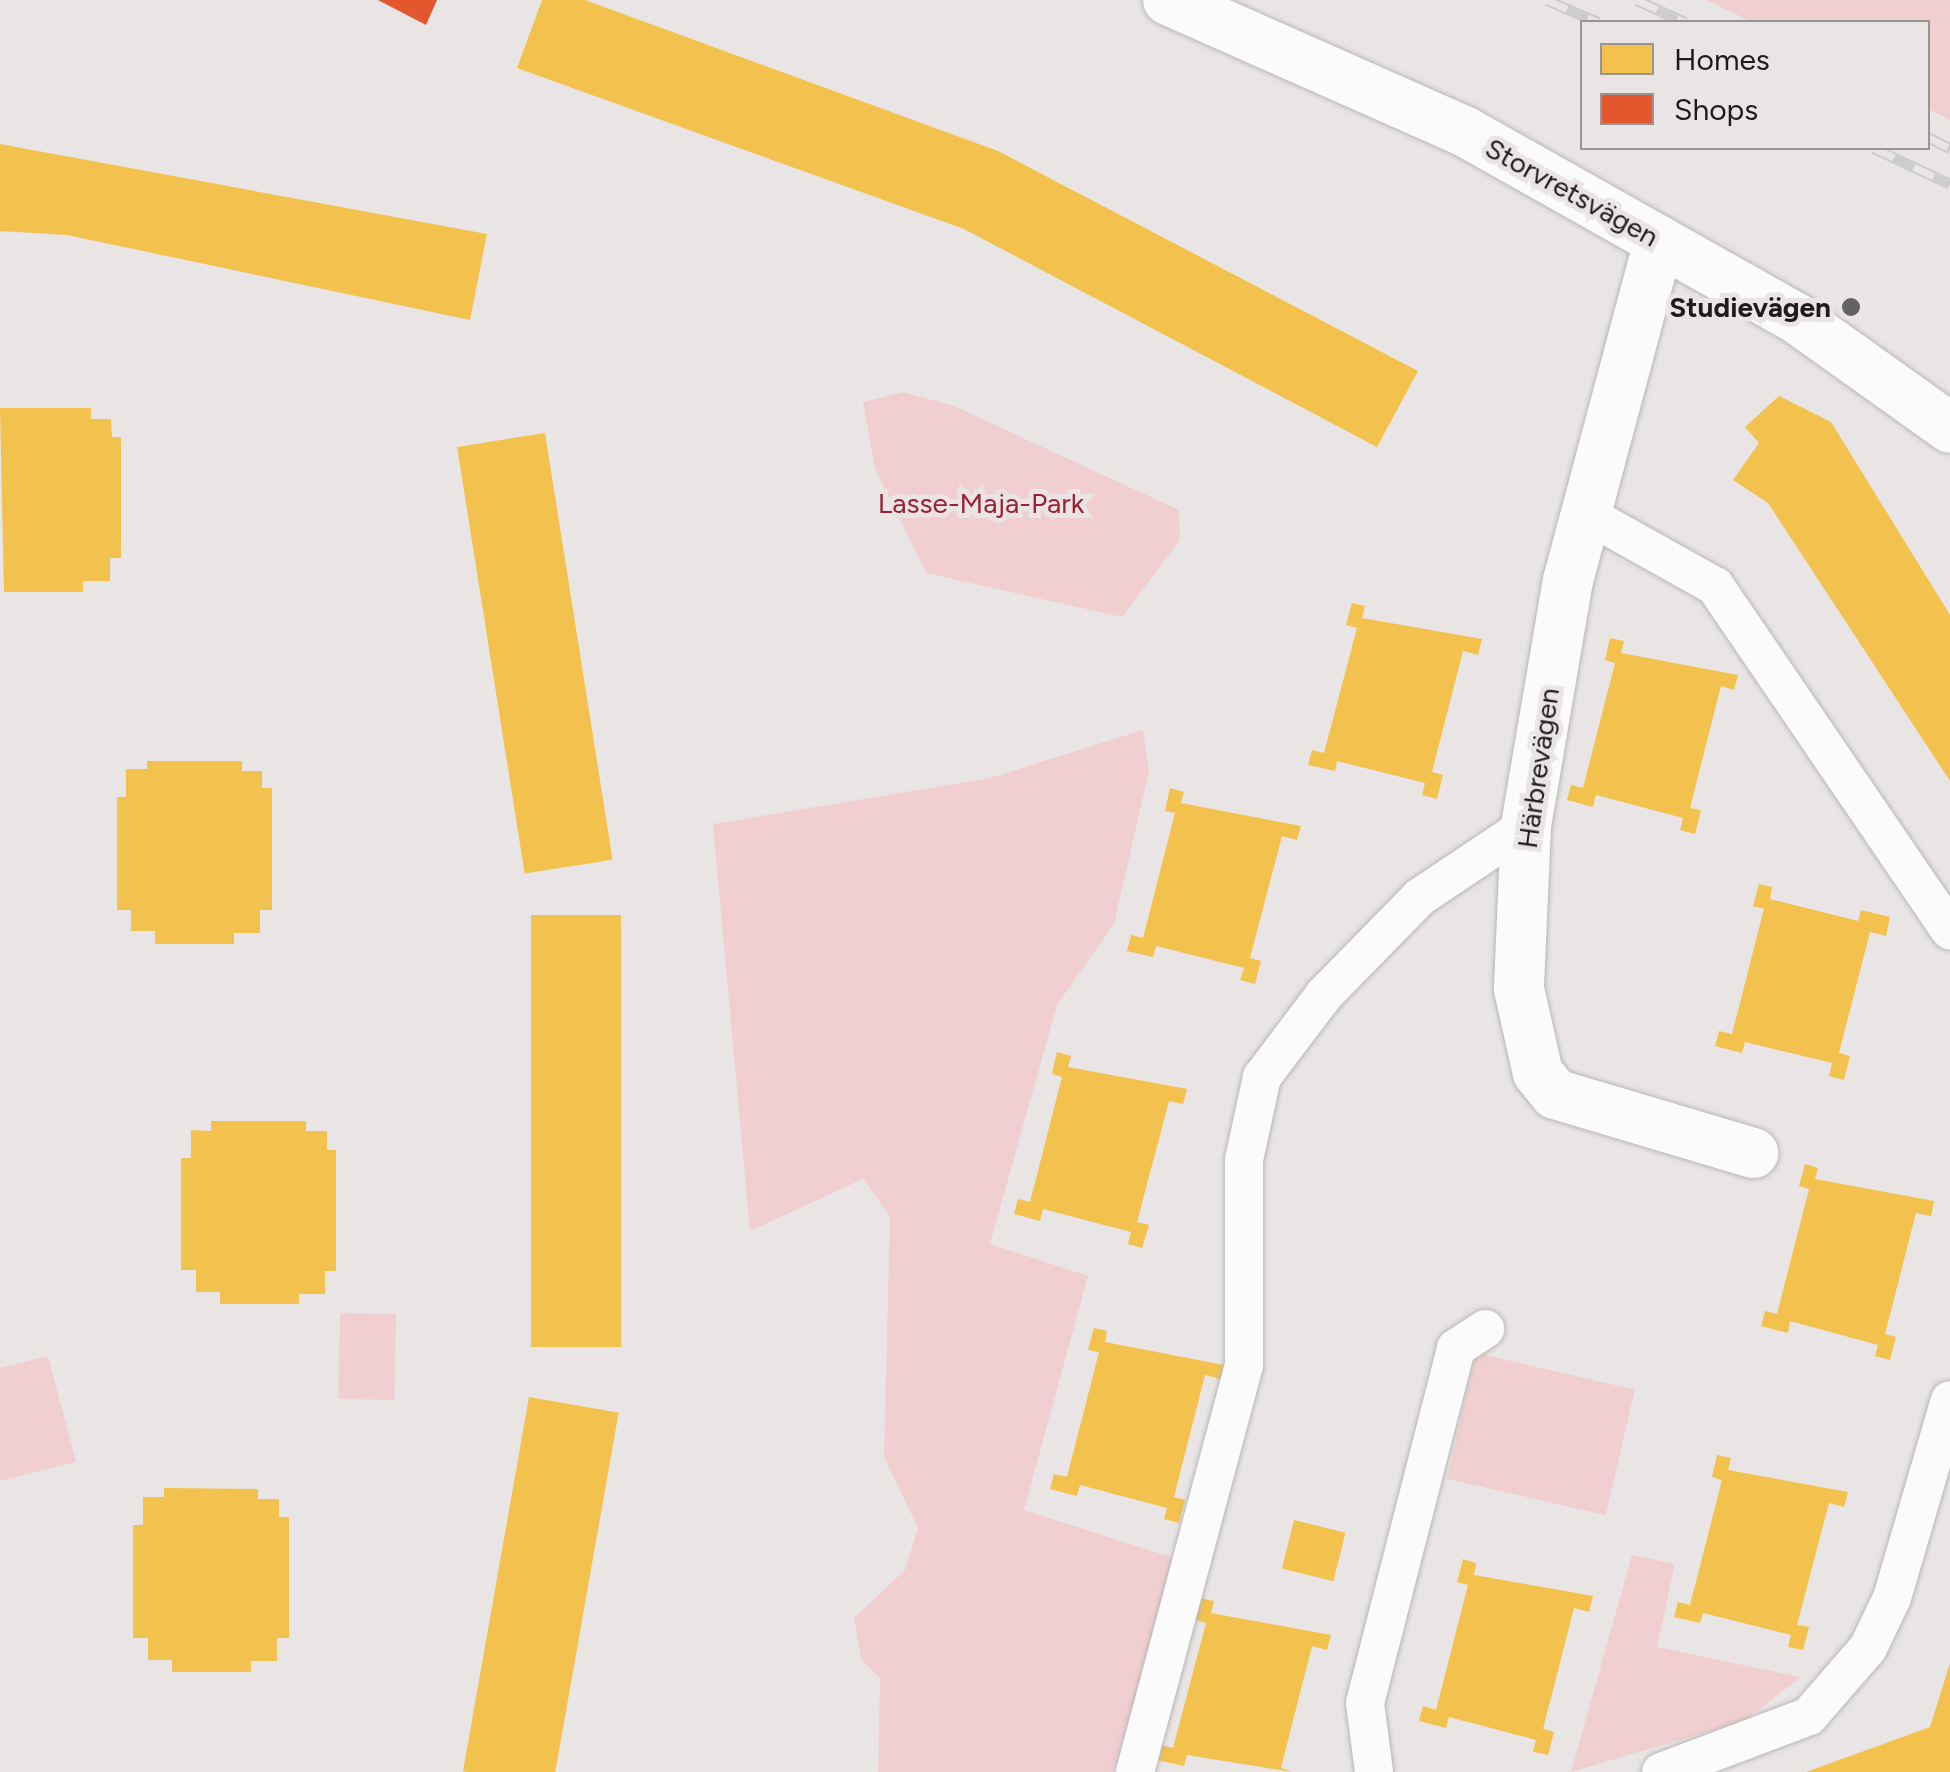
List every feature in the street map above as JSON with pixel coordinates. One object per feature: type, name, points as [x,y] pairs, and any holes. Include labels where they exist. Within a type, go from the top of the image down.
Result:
[{"type":"street","name":"Storvretsvägen","points":[[1168,0],[1464,131],[1796,318],[1950,428]]},
{"type":"street","name":"Härbrevägen","points":[[1659,241],[1586,514],[1526,826],[1520,988],[1538,1073],[1555,1094],[1584,1106],[1753,1153]]},
{"type":"street","points":[[1586,514],[1715,586],[1950,931]]},
{"type":"street","points":[[1135,1772],[1244,1366],[1244,1160],[1262,1076],[1324,995],[1420,898],[1526,826]]},
{"type":"street","points":[[1374,1772],[1365,1703],[1456,1348],[1485,1329]]},
{"type":"street","points":[[1661,1772],[1808,1716],[1868,1648],[1892,1598],[1950,1400]]},
{"type":"green space","points":[[1706,0],[1950,0],[1950,120],[1930,110],[1930,20],[1748,20]]},
{"type":"green space","name":"Lasse-Maja-Park","points":[[903,392],[954,406],[1179,510],[1180,540],[1122,617],[926,573],[875,469],[863,402]]},
{"type":"green space","points":[[1143,730],[1149,771],[1114,924],[1057,1005],[990,1244],[1088,1276],[1024,1510],[1177,1559],[1113,1772],[878,1772],[880,1678],[861,1659],[854,1618],[905,1570],[918,1528],[884,1457],[890,1216],[863,1179],[750,1231],[713,824],[990,778]]},
{"type":"green space","points":[[340,1313],[396,1314],[394,1400],[338,1399]]},
{"type":"green space","points":[[1476,1353],[1635,1390],[1606,1515],[1447,1479]]},
{"type":"green space","points":[[48,1356],[76,1462],[0,1481],[0,1368]]},
{"type":"green space","points":[[1632,1555],[1675,1564],[1657,1647],[1801,1677],[1744,1721],[1571,1772]]},
{"type":"building: Homes","points":[[542,0],[585,0],[998,151],[1418,371],[1377,447],[964,229],[517,68]]},
{"type":"building: Homes","points":[[0,144],[487,234],[470,320],[67,235],[0,231]]},
{"type":"building: Homes","points":[[1779,396],[1831,422],[1950,615],[1950,781],[1768,503],[1733,480],[1759,443],[1745,427]]},
{"type":"building: Homes","points":[[0,408],[91,408],[91,419],[111,419],[112,437],[121,437],[121,558],[110,558],[110,581],[83,581],[83,592],[4,592]]},
{"type":"building: Homes","points":[[545,433],[613,860],[525,874],[457,447]]},
{"type":"building: Homes","points":[[1352,603],[1365,606],[1362,618],[1482,639],[1478,655],[1463,651],[1432,772],[1443,775],[1437,799],[1422,795],[1425,783],[1337,761],[1335,771],[1308,765],[1312,750],[1324,753],[1357,628],[1346,625]]},
{"type":"building: Homes","points":[[1610,638],[1624,641],[1621,653],[1738,675],[1734,690],[1721,686],[1690,808],[1701,810],[1695,834],[1680,830],[1683,818],[1596,795],[1593,807],[1567,800],[1571,785],[1583,788],[1615,663],[1605,660]]},
{"type":"building: Homes","points":[[147,761],[242,761],[242,771],[262,771],[262,788],[272,788],[272,910],[260,910],[260,933],[234,933],[234,944],[155,944],[155,931],[131,931],[131,910],[117,910],[117,797],[126,797],[126,769],[147,769]]},
{"type":"building: Homes","points":[[1170,788],[1184,792],[1181,803],[1301,826],[1297,840],[1282,836],[1250,958],[1261,961],[1255,984],[1240,980],[1244,968],[1156,946],[1153,957],[1127,951],[1131,935],[1143,938],[1175,813],[1165,811]]},
{"type":"building: Homes","points":[[1759,884],[1772,887],[1770,899],[1858,921],[1861,910],[1890,917],[1886,936],[1870,932],[1839,1053],[1850,1056],[1844,1080],[1829,1076],[1832,1063],[1745,1042],[1742,1053],[1715,1046],[1719,1031],[1732,1034],[1764,909],[1753,906]]},
{"type":"building: Homes","points":[[531,915],[621,915],[621,1347],[531,1347]]},
{"type":"building: Homes","points":[[1057,1052],[1071,1056],[1068,1067],[1187,1089],[1183,1104],[1169,1101],[1137,1222],[1149,1225],[1142,1248],[1128,1244],[1131,1232],[1043,1209],[1040,1221],[1014,1214],[1018,1199],[1030,1202],[1062,1077],[1052,1074]]},
{"type":"building: Homes","points":[[211,1121],[306,1121],[306,1131],[327,1131],[327,1150],[336,1150],[336,1271],[325,1271],[325,1294],[299,1294],[299,1304],[220,1304],[220,1292],[196,1292],[196,1270],[181,1270],[181,1158],[191,1158],[191,1130],[211,1131]]},
{"type":"building: Homes","points":[[1805,1164],[1818,1168],[1815,1179],[1934,1201],[1931,1216],[1916,1213],[1885,1334],[1896,1337],[1890,1360],[1875,1356],[1878,1345],[1790,1321],[1788,1333],[1761,1326],[1765,1311],[1777,1314],[1809,1189],[1799,1186]]},
{"type":"building: Homes","points":[[1094,1328],[1107,1331],[1105,1342],[1224,1365],[1220,1379],[1205,1375],[1174,1497],[1185,1500],[1179,1523],[1164,1519],[1167,1508],[1080,1485],[1077,1496],[1050,1489],[1054,1474],[1067,1477],[1099,1352],[1088,1350]]},
{"type":"building: Homes","points":[[529,1397],[619,1413],[555,1772],[463,1771]]},
{"type":"building: Homes","points":[[1717,1455],[1731,1458],[1728,1470],[1848,1492],[1844,1507],[1829,1503],[1797,1625],[1809,1627],[1803,1650],[1788,1647],[1791,1635],[1703,1613],[1700,1623],[1674,1617],[1678,1602],[1690,1605],[1722,1480],[1712,1477]]},
{"type":"building: Homes","points":[[164,1488],[258,1489],[258,1499],[279,1499],[279,1517],[289,1517],[289,1638],[277,1638],[277,1661],[251,1661],[251,1672],[172,1672],[172,1660],[148,1660],[148,1638],[133,1638],[133,1525],[143,1525],[143,1497],[164,1497]]},
{"type":"building: Homes","points":[[1294,1520],[1345,1533],[1333,1581],[1282,1569]]},
{"type":"building: Homes","points":[[1463,1559],[1476,1563],[1474,1575],[1593,1596],[1589,1612],[1574,1608],[1543,1729],[1554,1732],[1548,1755],[1533,1752],[1536,1740],[1449,1717],[1446,1728],[1419,1721],[1423,1706],[1436,1710],[1468,1585],[1457,1582]]},
{"type":"building: Homes","points":[[1201,1598],[1214,1601],[1211,1613],[1331,1635],[1327,1650],[1312,1646],[1281,1768],[1292,1772],[1187,1755],[1184,1766],[1157,1760],[1161,1745],[1173,1748],[1206,1623],[1195,1620]]},
{"type":"building: Homes","points":[[1950,1663],[1950,1772],[1806,1772],[1930,1727]]},
{"type":"building: Shops","points":[[378,0],[437,0],[426,25]]},
{"type":"railway","points":[[1547,0],[1593,20]]},
{"type":"railway","points":[[1637,0],[1681,20]]},
{"type":"railway","points":[[1930,138],[1950,148]]},
{"type":"railway","points":[[1878,150],[1950,184]]},
{"type":"place","name":"Studievägen","points":[[1851,307]]}]
